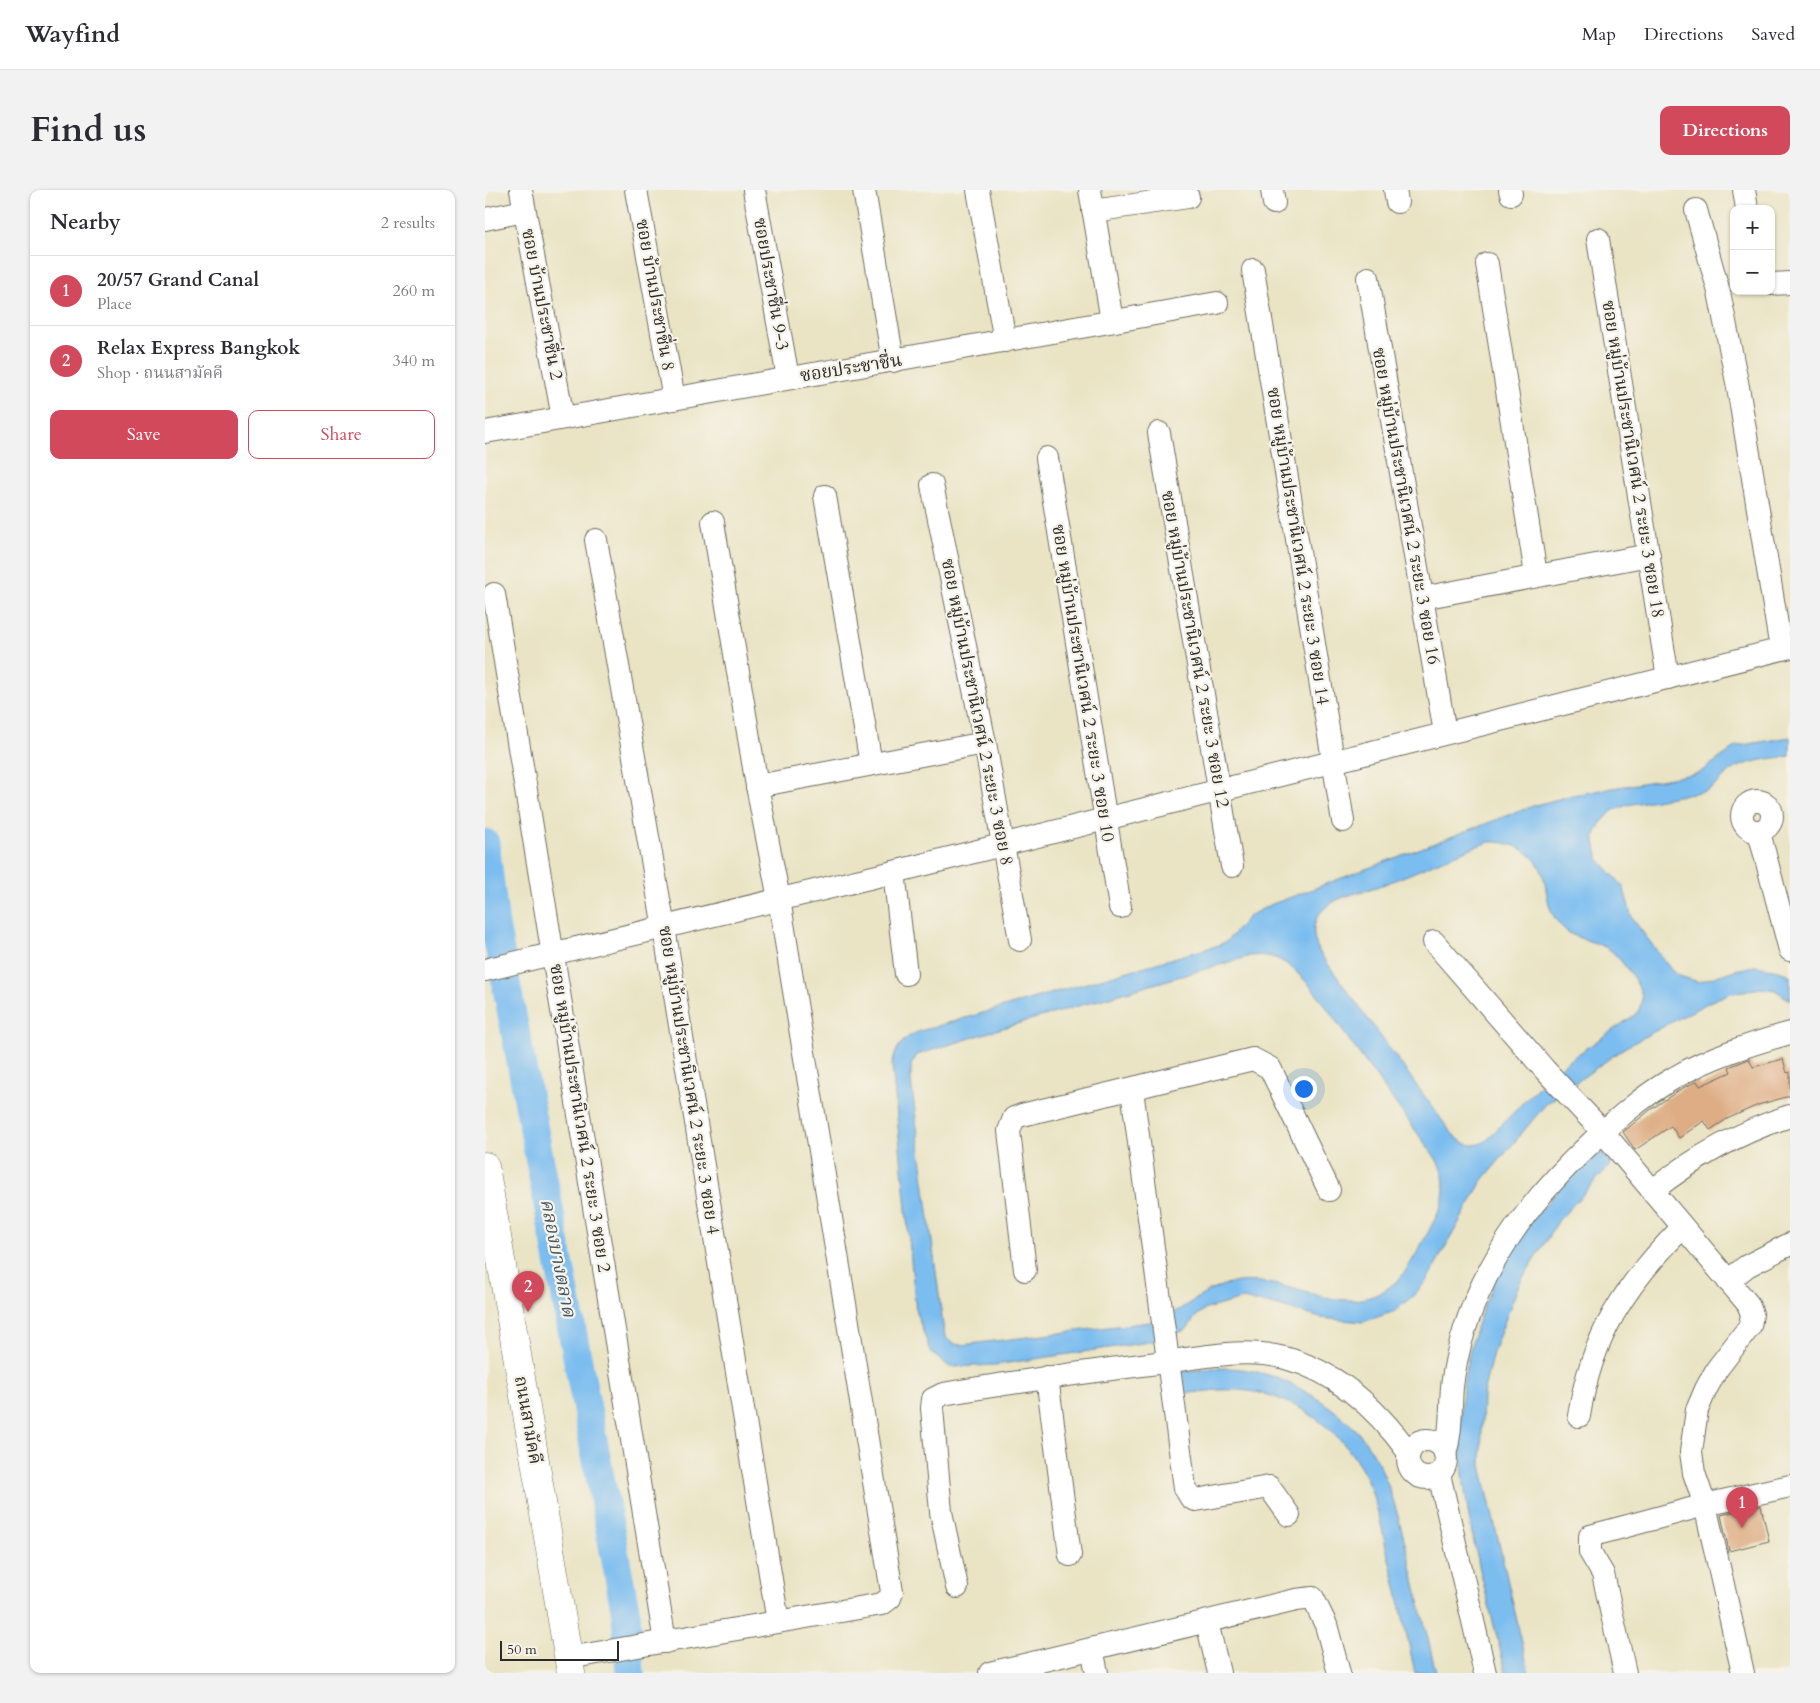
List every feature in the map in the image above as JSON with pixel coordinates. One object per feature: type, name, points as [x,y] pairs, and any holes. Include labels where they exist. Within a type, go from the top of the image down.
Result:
[{"type":"main road","name":"ถนนสามัคคี","points":[[485,1166],[569,1665]]},
{"type":"street","name":"ซอย บ้านประชาชื่น 8","points":[[636,190],[674,399]]},
{"type":"street","name":"ซอยประชาชื่น 9-3","points":[[754,190],[787,378]]},
{"type":"street","points":[[864,190],[893,361]]},
{"type":"street","points":[[978,190],[1005,341]]},
{"type":"street","points":[[1744,190],[1746,205]]},
{"type":"street","points":[[1113,321],[1091,201],[1188,197]]},
{"type":"street","points":[[485,219],[523,201]]},
{"type":"street","name":"ซอย บ้านประชาชื่น 2","points":[[523,201],[563,418]]},
{"type":"street","points":[[486,970],[894,872],[1002,843],[1106,819],[1785,648],[1719,292],[1696,210]]},
{"type":"street","name":"ซอย หมู่บ้านประชานิเวศน์ 2 ระยะ 3 ซอย 18","points":[[1598,239],[1668,678]]},
{"type":"street","points":[[1487,264],[1536,575]]},
{"type":"street","name":"ซอย หมู่บ้านประชานิเวศน์ 2 ระยะ 3 ซอย 14","points":[[1253,270],[1343,822]]},
{"type":"street","name":"ซอย หมู่บ้านประชานิเวศน์ 2 ระยะ 3 ซอย 16","points":[[1368,278],[1445,733]]},
{"type":"street","points":[[1775,284],[1790,283]]},
{"type":"street","name":"ซอยประชาชื่น","points":[[485,432],[1217,303]]},
{"type":"street","name":"ซอย หมู่บ้านประชานิเวศน์ 2 ระยะ 3 ซอย 12","points":[[1159,432],[1232,866]]},
{"type":"street","name":"ซอย หมู่บ้านประชานิเวศน์ 2 ระยะ 3 ซอย 10","points":[[1047,458],[1120,907]]},
{"type":"street","name":"ซอย หมู่บ้านประชานิเวศน์ 2 ระยะ 3 ซอย 8","points":[[932,485],[985,744],[1020,940]]},
{"type":"street","points":[[825,496],[871,764]]},
{"type":"street","points":[[569,1665],[609,1651],[882,1604],[890,1598],[892,1592],[779,899],[757,786],[713,522]]},
{"type":"street","name":"ซอย หมู่บ้านประชานิเวศน์ 2 ระยะ 3 ซอย 4","points":[[596,540],[664,928],[778,1622]]},
{"type":"street","points":[[1422,598],[1649,555]]},
{"type":"street","name":"ซอย หมู่บ้านประชานิเวศน์ 2 ระยะ 3 ซอย 2","points":[[494,594],[553,953],[655,1644]]},
{"type":"street","points":[[757,786],[985,744]]},
{"type":"street","points":[[1759,832],[1790,950]]},
{"type":"street","points":[[894,872],[906,974]]},
{"type":"street","points":[[1434,942],[1545,1070],[1603,1132],[1748,1304],[1752,1314],[1750,1326],[1717,1369],[1697,1410],[1691,1452],[1693,1473],[1705,1505],[1743,1673]]},
{"type":"street","points":[[1485,1673],[1442,1464],[1440,1446],[1432,1441],[1423,1440],[1414,1445],[1409,1453],[1409,1466],[1418,1476],[1431,1478],[1442,1464],[1451,1437],[1452,1384],[1458,1352],[1477,1296],[1494,1262],[1532,1204],[1561,1171],[1641,1099],[1675,1077],[1715,1058],[1790,1033]]},
{"type":"street","points":[[1025,1270],[1009,1131],[1010,1124],[1014,1118],[1022,1114],[1132,1090],[1253,1059],[1270,1068],[1329,1190]]},
{"type":"street","points":[[1132,1090],[1185,1488],[1188,1494],[1195,1500],[1269,1487],[1289,1515]]},
{"type":"street","points":[[1653,1191],[1703,1154],[1757,1127],[1790,1116]]},
{"type":"street","points":[[1579,1416],[1590,1361],[1617,1306],[1652,1258],[1682,1228]]},
{"type":"street","points":[[1728,1281],[1747,1266],[1790,1244]]},
{"type":"street","points":[[957,1587],[941,1512],[932,1408],[933,1399],[943,1394],[1047,1377],[1167,1352],[1222,1355],[1259,1354],[1303,1363],[1344,1386],[1363,1399],[1380,1415],[1409,1453]]},
{"type":"street","points":[[1047,1377],[1070,1555]]},
{"type":"street","points":[[1625,1673],[1603,1574],[1590,1552],[1590,1536],[1705,1505],[1790,1486]]},
{"type":"street","points":[[990,1673],[1296,1600],[1313,1598],[1326,1625],[1339,1673]]},
{"type":"street","points":[[1207,1622],[1219,1673]]},
{"type":"street","points":[[1092,1649],[1097,1673]]},
{"type":"water","points":[[1790,737],[1790,756],[1743,765],[1730,772],[1705,791],[1627,805],[1612,811],[1600,824],[1594,837],[1599,860],[1623,886],[1632,918],[1672,971],[1679,976],[1699,982],[1735,970],[1755,966],[1773,969],[1790,975],[1790,1000],[1775,990],[1762,988],[1731,993],[1709,1002],[1624,1048],[1546,1104],[1482,1181],[1427,1280],[1415,1294],[1395,1311],[1363,1322],[1321,1318],[1271,1304],[1242,1299],[1206,1309],[1197,1315],[1186,1330],[1149,1342],[995,1365],[950,1367],[931,1353],[916,1312],[892,1065],[896,1051],[908,1037],[927,1029],[1219,945],[1227,941],[1249,916],[1270,905],[1533,806],[1573,795],[1699,773],[1737,746]],"holes":[[[1489,842],[1515,846],[1530,855],[1541,870],[1550,908],[1560,925],[1570,934],[1601,945],[1611,951],[1638,985],[1642,999],[1636,1014],[1568,1061],[1537,1088],[1486,1141],[1474,1145],[1459,1140],[1447,1127],[1322,956],[1314,937],[1314,925],[1320,913],[1337,900],[1395,880]],[[1262,955],[1282,961],[1310,986],[1439,1165],[1444,1184],[1441,1206],[1422,1244],[1404,1273],[1381,1292],[1362,1299],[1342,1300],[1261,1282],[1239,1282],[1211,1290],[1171,1314],[1150,1322],[962,1345],[947,1339],[944,1333],[911,1081],[911,1065],[917,1055],[1250,956]]]},
{"type":"water","points":[[1597,1147],[1611,1164],[1559,1220],[1519,1284],[1493,1352],[1483,1394],[1481,1465],[1529,1673],[1506,1673],[1471,1530],[1464,1482],[1461,1435],[1463,1388],[1472,1340],[1505,1257],[1531,1222]]},
{"type":"water","points":[[1214,1368],[1250,1370],[1293,1385],[1332,1408],[1364,1439],[1384,1474],[1394,1501],[1436,1673],[1415,1673],[1378,1512],[1370,1486],[1346,1446],[1318,1420],[1285,1401],[1268,1395],[1240,1390],[1213,1390],[1178,1395],[1175,1373]]},
{"type":"building","points":[[1749,1059],[1753,1067],[1783,1059],[1787,1073],[1790,1072],[1790,1096],[1758,1105],[1727,1119],[1710,1130],[1704,1121],[1679,1138],[1671,1126],[1635,1150],[1623,1132],[1650,1110],[1681,1089],[1697,1081],[1700,1086],[1731,1072],[1729,1067]]},
{"type":"building","points":[[1761,1506],[1769,1541],[1729,1551],[1721,1515]]},
{"type":"waterway","name":"คลองบางตลาด","points":[[485,843],[495,925],[626,1614],[630,1673]]},
{"type":"place","name":"Relax Express Bangkok","points":[[528,1312]]},
{"type":"place","name":"20/57 Grand Canal","points":[[1742,1528]]}]
